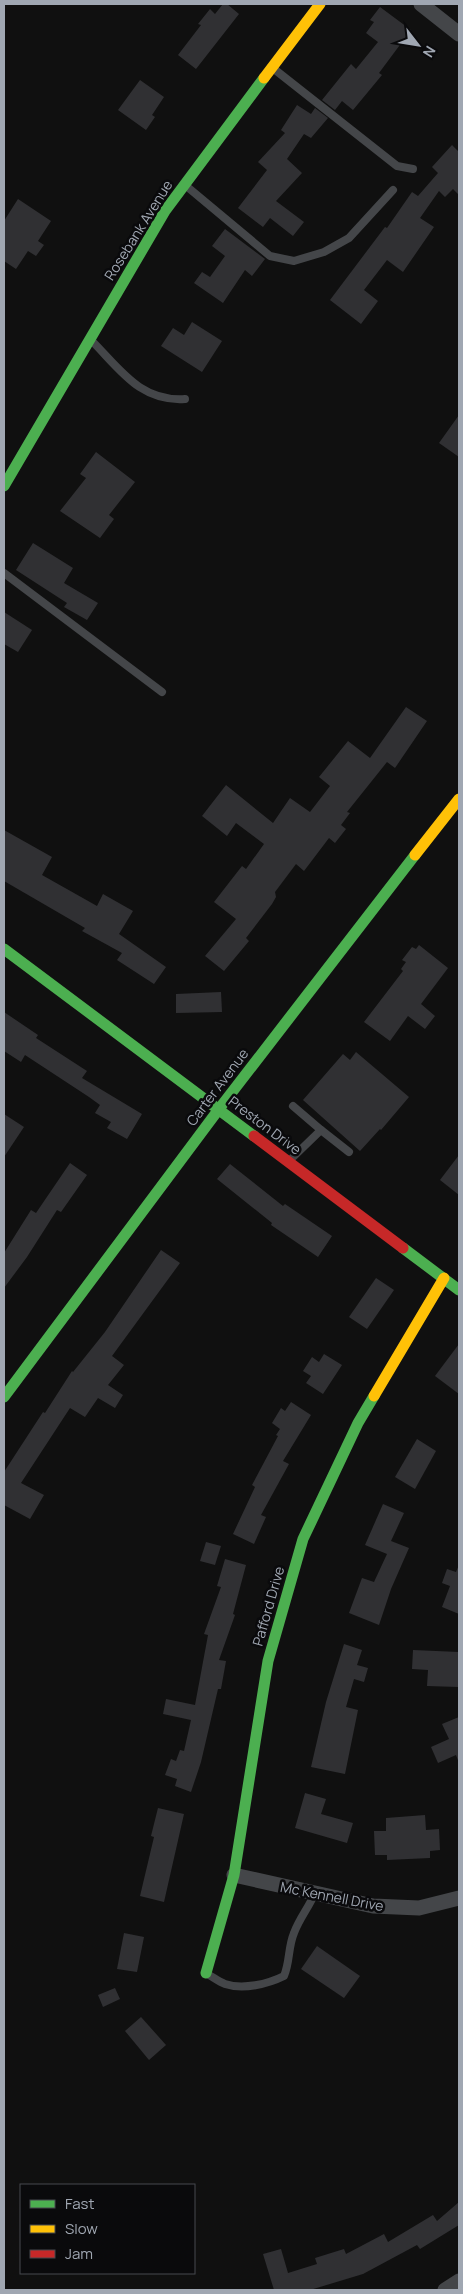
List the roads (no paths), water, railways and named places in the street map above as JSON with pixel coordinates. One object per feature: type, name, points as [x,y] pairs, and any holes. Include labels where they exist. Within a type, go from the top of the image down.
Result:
[{"type":"street","name":"Rosebank Avenue","points":[[4,486],[10,461],[90,338],[164,211],[320,4]]},
{"type":"street","points":[[422,4],[459,34]]},
{"type":"street","name":"Carter Avenue","points":[[4,1397],[219,1109],[459,799]]},
{"type":"street","name":"Preston Drive","points":[[4,948],[459,1290]]},
{"type":"street","name":"Pafford Drive","points":[[206,1973],[234,1875],[268,1661],[302,1539],[358,1423],[444,1278]]},
{"type":"street","name":"Mc Kennell Drive","points":[[234,1875],[373,1906],[419,1908],[459,1898]]},
{"type":"street","points":[[445,2290],[459,2281]]},
{"type":"lane","points":[[272,68],[396,166],[413,169]]},
{"type":"lane","points":[[185,184],[270,256],[294,261],[324,252],[349,238],[393,190]]},
{"type":"lane","points":[[90,338],[133,384],[149,394],[167,400],[185,399]]},
{"type":"lane","points":[[4,573],[162,692]]},
{"type":"lane","points":[[293,1106],[349,1152]]},
{"type":"lane","points":[[289,1161],[321,1130]]},
{"type":"lane","points":[[206,1973],[225,1984],[234,1985],[259,1985],[284,1976],[294,1932],[315,1894]]}]
